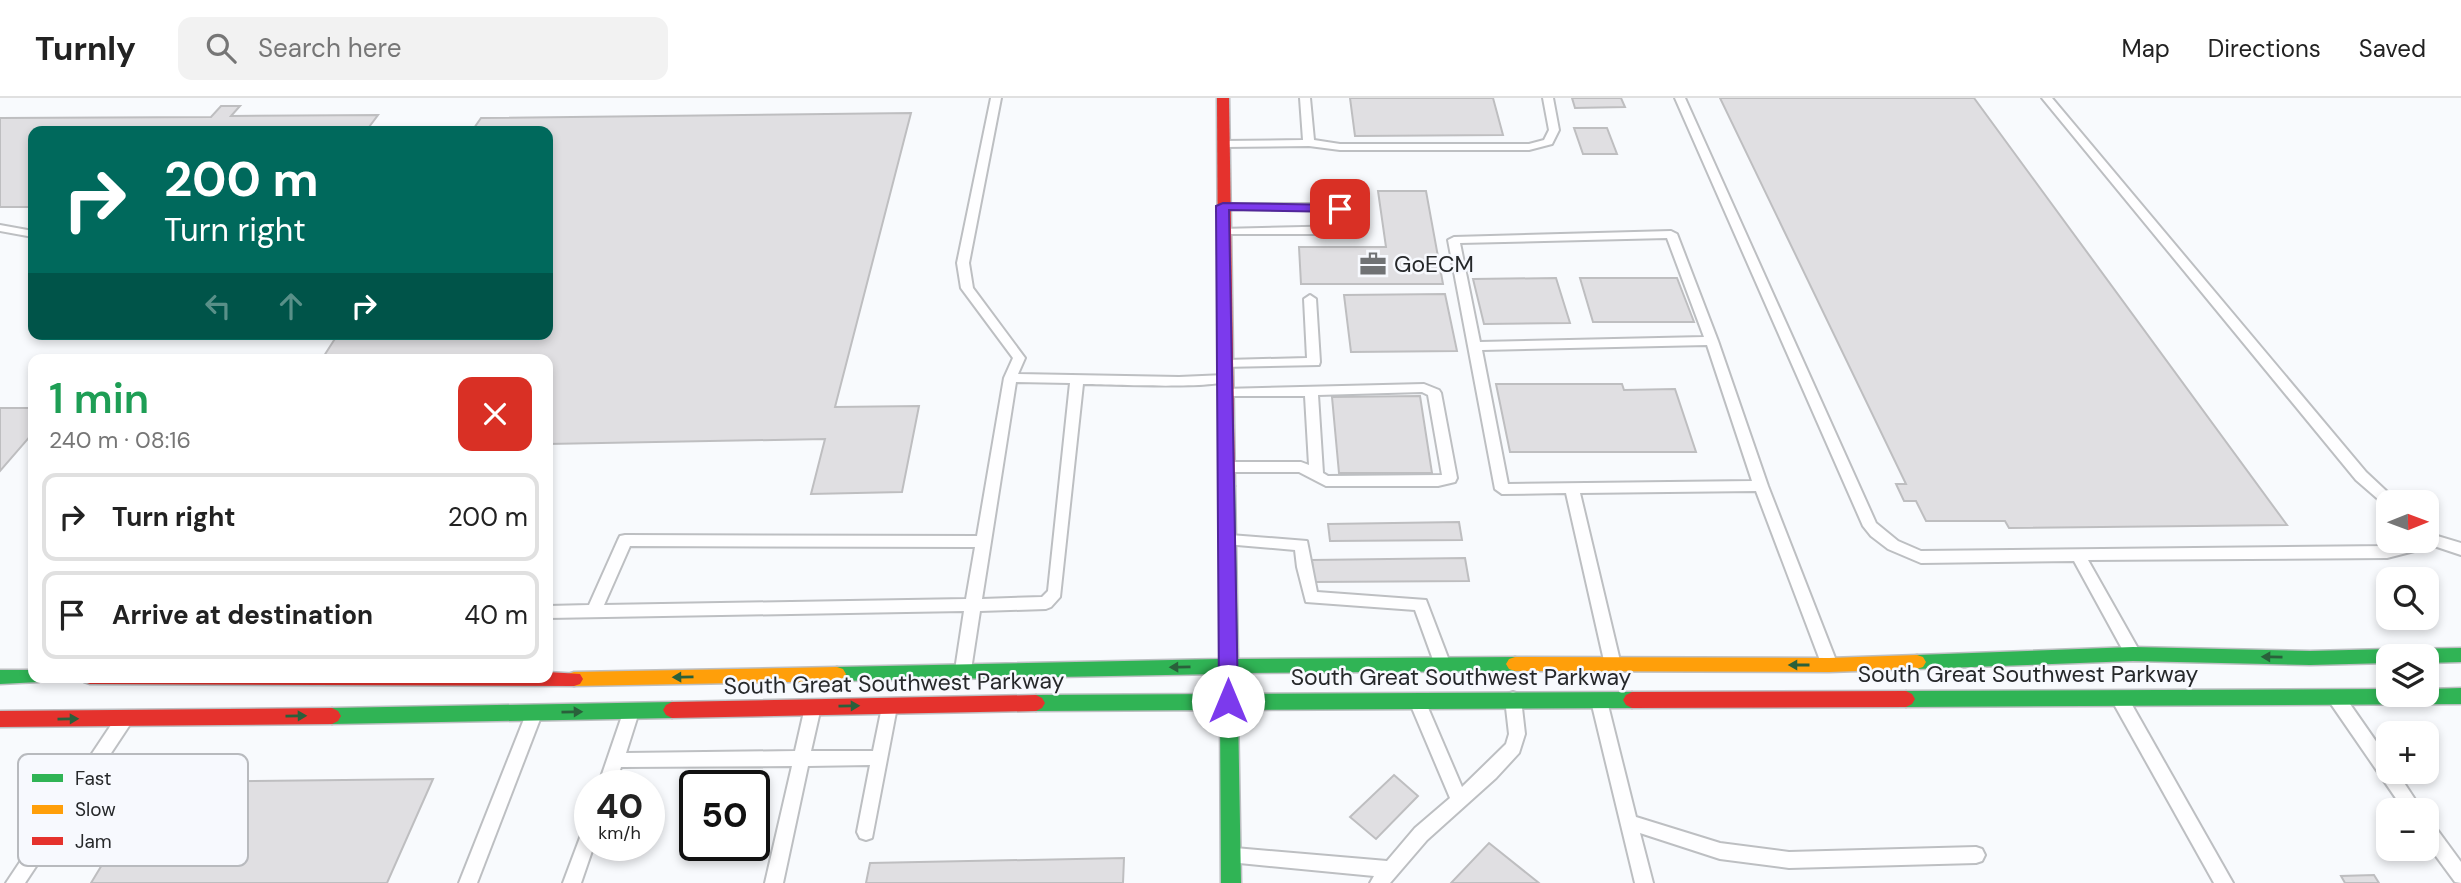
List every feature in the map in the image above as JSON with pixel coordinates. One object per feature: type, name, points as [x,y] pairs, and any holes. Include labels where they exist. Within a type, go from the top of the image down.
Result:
[{"type":"main road","points":[[1223,98],[1231,883]]},
{"type":"main road","name":"South Great Southwest Parkway","points":[[0,719],[124,718],[455,693],[962,672],[1442,664],[1829,665],[2133,654],[2310,658],[2376,656]]},
{"type":"main road","points":[[2439,655],[2461,655]]},
{"type":"main road","points":[[2310,658],[2334,696]]},
{"type":"main road","points":[[1829,665],[1842,697]]},
{"type":"main road","points":[[0,677],[28,677]]},
{"type":"main road","name":"South Great Southwest Parkway","points":[[282,683],[455,693],[534,713],[1228,701],[2461,696]]},
{"type":"lane","points":[[962,672],[1010,378],[1018,358],[967,288],[963,263],[996,98]]},
{"type":"lane","points":[[1305,98],[1309,143]]},
{"type":"lane","points":[[1223,144],[1529,147],[1548,142],[1554,130],[1548,98]]},
{"type":"lane","points":[[1681,98],[1870,526],[1884,540],[1904,552],[1921,557],[2376,552]]},
{"type":"lane","points":[[2047,98],[2361,476],[2377,490]]},
{"type":"lane","points":[[1223,206],[1332,207],[1347,211],[1353,228],[1342,231],[1223,231]]},
{"type":"lane","points":[[0,228],[28,233]]},
{"type":"lane","points":[[1761,485],[1502,489],[1454,240],[1671,234],[1829,665]]},
{"type":"lane","points":[[1010,378],[1179,381],[1225,378],[1314,362],[1310,299]]},
{"type":"lane","points":[[1475,346],[1712,341]]},
{"type":"lane","points":[[1225,378],[1311,391],[1424,388],[1434,393],[1450,478],[1438,481],[1326,481],[1301,467],[1226,467]]},
{"type":"lane","points":[[553,612],[1046,603],[1055,593],[1077,379]]},
{"type":"lane","points":[[1311,391],[1317,475]]},
{"type":"lane","points":[[1572,490],[1613,665]]},
{"type":"lane","points":[[594,611],[625,540],[983,542]]},
{"type":"lane","points":[[1227,540],[1302,545],[1311,598],[1422,604],[1442,664]]},
{"type":"lane","points":[[2440,541],[2461,549]]},
{"type":"lane","points":[[2078,555],[2133,654]]},
{"type":"lane","points":[[2334,696],[2406,798]]},
{"type":"lane","points":[[2118,697],[2224,883]]},
{"type":"lane","points":[[1379,883],[1421,834],[1513,748],[1517,734],[1513,699]]},
{"type":"lane","points":[[1598,699],[1644,883]]},
{"type":"lane","points":[[1417,700],[1460,800]]},
{"type":"lane","points":[[866,832],[889,705]]},
{"type":"lane","points":[[774,883],[813,707]]},
{"type":"lane","points":[[612,770],[632,711]]},
{"type":"lane","points":[[468,883],[534,713]]},
{"type":"lane","points":[[100,754],[124,718]]},
{"type":"lane","points":[[615,761],[880,758]]},
{"type":"lane","points":[[1629,822],[1720,851],[1789,860],[1976,855]]},
{"type":"lane","points":[[2439,846],[2461,876]]},
{"type":"lane","points":[[1230,855],[1391,869]]},
{"type":"lane","points":[[572,883],[580,861]]},
{"type":"lane","points":[[15,883],[26,866]]},
{"type":"building","points":[[1350,98],[1493,98],[1503,135],[1355,136]]},
{"type":"building","points":[[1572,98],[1621,98],[1625,107],[1575,108]]},
{"type":"building","points":[[1720,98],[1974,98],[2287,525],[2009,528],[2005,521],[1926,521],[1916,501],[1904,501],[1896,484],[1906,484]]},
{"type":"building","points":[[221,106],[240,106],[231,116],[378,115],[370,126],[28,126],[28,207],[0,207],[0,118],[211,117]]},
{"type":"building","points":[[911,113],[835,407],[919,406],[902,492],[811,494],[825,439],[553,444],[553,354],[325,354],[334,340],[553,340],[553,126],[475,126],[481,118]]},
{"type":"building","points":[[1574,128],[1607,128],[1617,154],[1583,154]]},
{"type":"building","points":[[1378,191],[1426,191],[1443,284],[1301,284],[1299,247],[1386,247]]},
{"type":"building","points":[[1556,278],[1570,323],[1484,324],[1473,279]]},
{"type":"building","points":[[1580,278],[1677,278],[1694,322],[1593,322]]},
{"type":"building","points":[[1445,294],[1457,351],[1351,352],[1344,295]]},
{"type":"building","points":[[1496,384],[1622,384],[1624,390],[1675,389],[1696,452],[1510,452]]},
{"type":"building","points":[[1420,396],[1432,473],[1339,473],[1332,397]]},
{"type":"building","points":[[0,408],[28,408],[28,439],[0,471]]},
{"type":"building","points":[[1459,522],[1462,540],[1330,541],[1328,524]]},
{"type":"building","points":[[1465,558],[1469,581],[1314,582],[1312,560]]},
{"type":"building","points":[[1394,775],[1418,796],[1376,839],[1350,817]]},
{"type":"building","points":[[433,779],[387,883],[91,883],[101,866],[248,866],[248,781]]},
{"type":"building","points":[[1489,843],[1539,883],[1451,883]]},
{"type":"building","points":[[1124,858],[1123,883],[866,883],[870,863]]},
{"type":"building","points":[[2374,875],[2379,883],[2345,883],[2341,876]]},
{"type":"traffic: fast","points":[[1227,486],[1231,883]]},
{"type":"traffic: fast","points":[[1917,662],[2133,654],[2310,658],[2376,656]]},
{"type":"traffic: fast","points":[[2439,655],[2461,655]]},
{"type":"traffic: fast","points":[[837,674],[1332,664],[1515,664]]},
{"type":"traffic: fast","points":[[0,677],[28,677]]},
{"type":"traffic: fast","points":[[1906,699],[2461,696]]},
{"type":"traffic: fast","points":[[1036,703],[1632,700]]},
{"type":"traffic: fast","points":[[332,716],[672,710]]},
{"type":"traffic: slow","points":[[1515,664],[1829,665],[1917,662]]},
{"type":"traffic: slow","points":[[574,679],[837,674]]},
{"type":"traffic: jam","points":[[1223,98],[1227,486]]},
{"type":"traffic: jam","points":[[553,679],[574,679]]},
{"type":"traffic: jam","points":[[1632,700],[1906,699]]},
{"type":"traffic: jam","points":[[672,710],[1036,703]]},
{"type":"traffic: jam","points":[[0,719],[332,716]]},
{"type":"place","name":"GoECM","points":[[1373,264]]},
{"type":"route","points":[[1228,701],[1223,206],[1340,209]]}]
